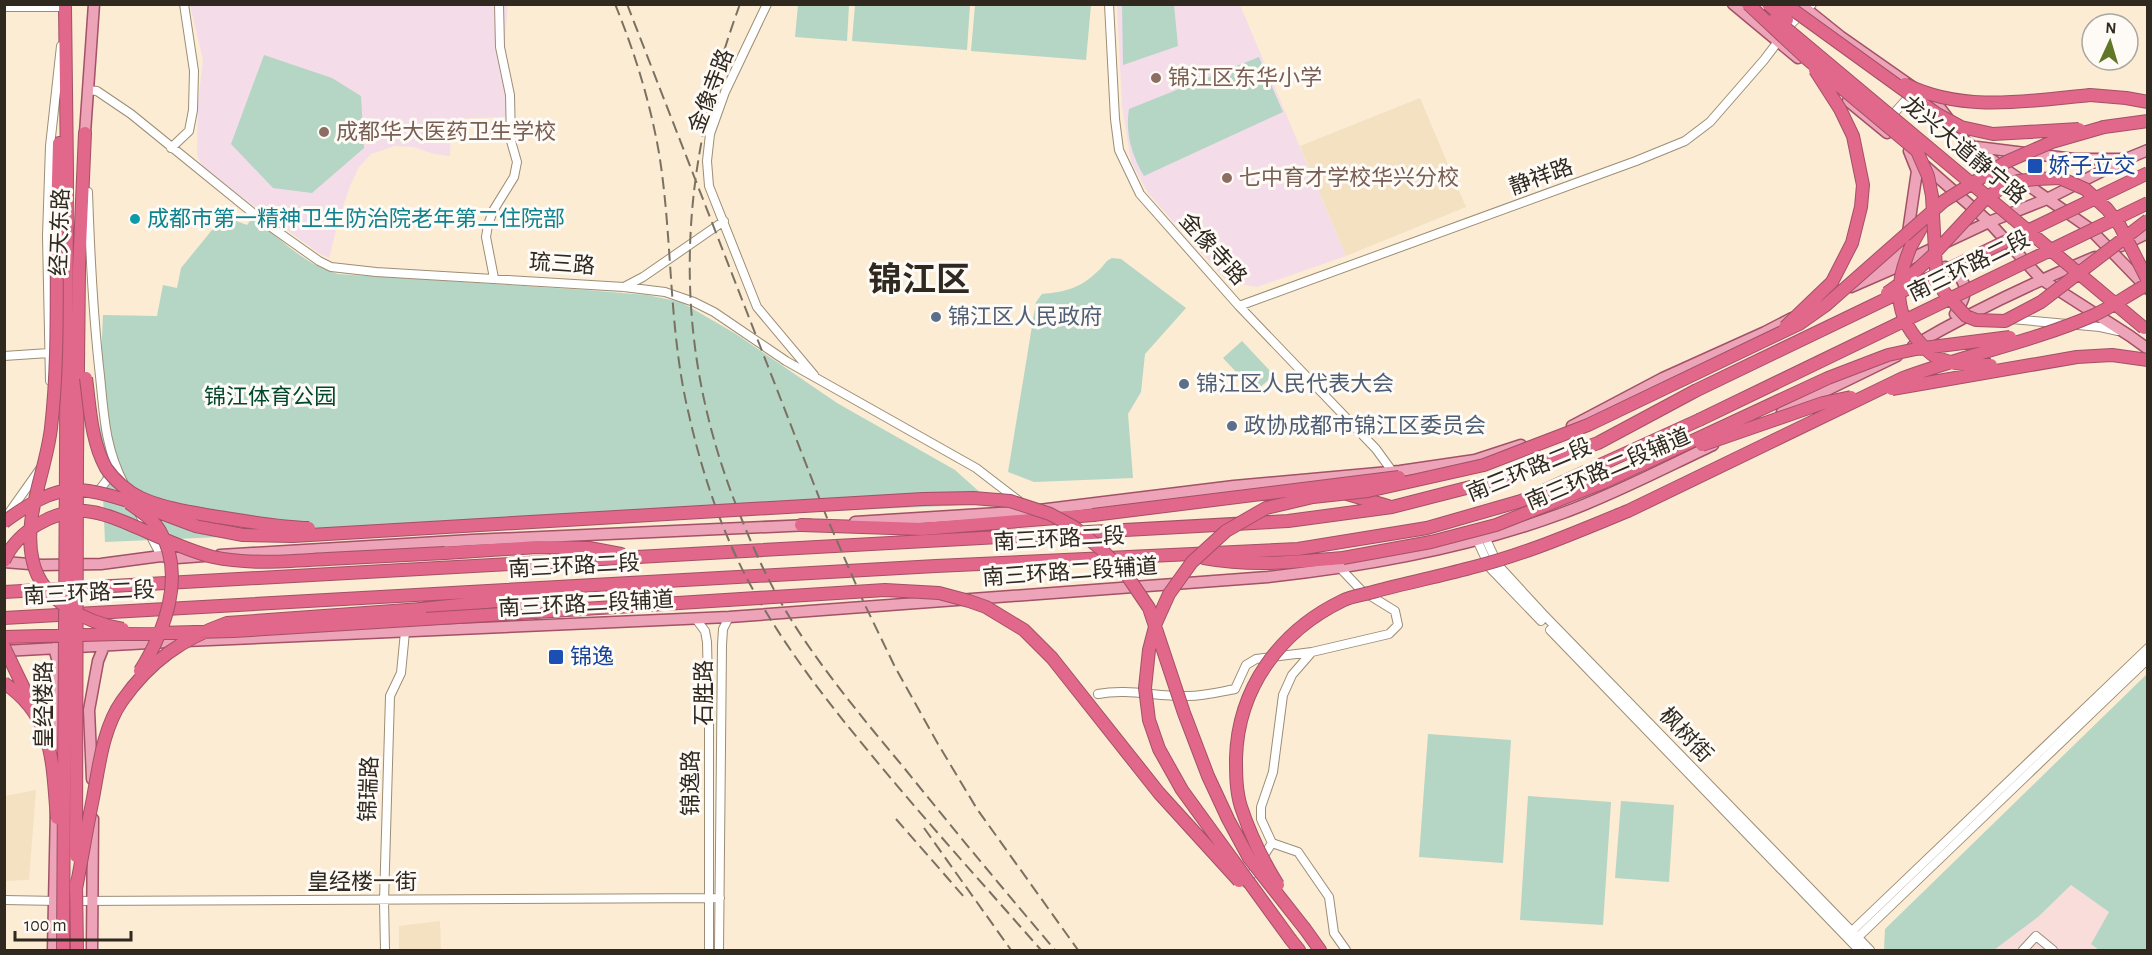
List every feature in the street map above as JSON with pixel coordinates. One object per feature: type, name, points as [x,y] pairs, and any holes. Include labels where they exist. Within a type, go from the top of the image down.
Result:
[{"type":"highway","points":[[1748,4],[1808,59],[1917,152],[1928,176],[1932,196],[1936,269],[1940,284],[1944,292],[1966,316],[1976,320],[2004,321],[2041,302],[2148,220]]},
{"type":"highway","name":"龙兴大道静宁路","points":[[1758,4],[2146,326]]},
{"type":"highway","name":"龙兴大道静宁路","points":[[1768,4],[2146,326]]},
{"type":"highway","points":[[1785,4],[1937,114],[1961,127],[1993,134],[2104,127],[2148,121]]},
{"type":"highway","name":"经天东路","points":[[65,6],[64,79],[71,460]]},
{"type":"highway","points":[[1754,346],[1784,328],[1832,282],[1852,243],[1861,207],[1863,185],[1853,136],[1840,109],[1808,59]]},
{"type":"highway","points":[[1879,71],[1911,87],[1946,98],[1983,103],[2028,102],[2090,96],[2148,102]]},
{"type":"highway","points":[[64,79],[58,148],[55,355],[51,429],[31,529],[33,564],[47,589],[61,603],[76,613],[91,621],[112,627],[147,633]]},
{"type":"highway","points":[[1295,945],[1182,790],[1159,749],[1149,720],[1145,688],[1149,651],[1156,623],[1169,594],[1192,562],[1226,531],[1266,508],[1313,497],[1368,491],[1484,465],[1588,425],[1754,346],[1799,324],[1826,305],[1944,201],[2006,162],[2052,142],[2104,127]]},
{"type":"highway","name":"经天东路","points":[[71,460],[85,133]]},
{"type":"highway","name":"南三环路二段","points":[[4,592],[1208,527],[1288,521],[1392,507],[1482,484],[1598,443],[1695,391],[2148,173]]},
{"type":"highway","points":[[1320,951],[1264,861],[1241,806],[1236,778],[1239,730],[1245,703],[1268,660],[1302,626],[1344,600],[1473,568],[1582,530],[1628,511],[1903,378],[1934,366],[2053,332],[2094,315],[2148,282],[2120,226],[2100,202],[2085,189],[2060,178],[2018,181],[2001,188],[1984,200],[1932,256],[1908,278],[1856,315]]},
{"type":"highway","name":"南三环路二段","points":[[4,618],[1298,549],[1427,528],[1521,501],[1699,420],[2148,203]]},
{"type":"highway","points":[[1929,214],[1915,236],[1900,273],[1899,306],[1907,327],[1935,356],[1962,364],[2018,366]]},
{"type":"highway","points":[[80,269],[86,378],[92,424],[100,455],[108,471],[124,488],[140,498],[185,511],[270,525],[376,531]]},
{"type":"highway","points":[[1647,464],[1828,378],[1888,356],[1916,349],[2053,332]]},
{"type":"highway","points":[[1179,554],[1234,563],[1342,563],[1496,525],[1647,464],[1823,403],[1924,382],[2077,357],[2112,356],[2148,360]]},
{"type":"highway","name":"皇经楼路","points":[[63,951],[70,887],[71,460]]},
{"type":"highway","points":[[801,525],[922,529],[1093,515],[1448,472]]},
{"type":"highway","points":[[1328,488],[1392,507]]},
{"type":"highway","points":[[4,520],[26,505],[57,493],[79,490],[108,496],[196,526],[232,534],[294,536],[923,499],[973,498],[1010,501],[1050,514],[1074,527],[1126,574],[1149,608],[1184,713],[1208,776],[1228,819],[1249,858],[1305,929]]},
{"type":"highway","points":[[70,887],[101,753],[111,721],[148,657],[165,620],[171,595],[169,552],[159,529],[129,503]]},
{"type":"highway","points":[[4,561],[15,544],[30,530],[60,514],[86,511],[106,515],[169,542],[212,556],[234,560],[285,562],[537,547],[589,548],[640,557]]},
{"type":"highway","points":[[121,701],[151,666],[173,648],[199,633],[227,623],[510,601],[641,583]]},
{"type":"highway","points":[[4,637],[234,631],[885,590],[939,593],[986,607],[1024,630],[1052,658],[1159,793],[1295,945]]},
{"type":"highway","points":[[4,649],[51,747],[70,887]]},
{"type":"highway","points":[[4,683],[19,694],[35,713]]},
{"type":"highway","name":"皇经楼路","points":[[70,887],[77,951]]},
{"type":"main road","name":"经天东路","points":[[85,133],[94,4]]},
{"type":"main road","points":[[1733,4],[1909,151],[1989,222],[2041,279],[2148,349]]},
{"type":"main road","points":[[1806,6],[1840,36],[1937,104],[1965,141],[2089,228],[2148,289]]},
{"type":"main road","points":[[1965,141],[1979,149],[2074,159],[2126,159]]},
{"type":"main road","points":[[1898,267],[1908,260],[1989,222],[2047,199],[2148,150]]},
{"type":"main road","points":[[1862,281],[1899,255],[1906,246],[1917,171],[1909,151]]},
{"type":"main road","name":"南三环路二段辅道","points":[[4,649],[729,617],[1257,578],[1342,563],[1439,550],[1563,513],[1627,487],[1888,361],[1949,325],[2041,279],[2148,234]]},
{"type":"main road","points":[[4,561],[42,565],[100,564],[161,556],[177,558],[1031,511],[1202,490],[1392,471],[1475,460],[1579,423],[1664,378],[1765,332],[1862,281],[1898,267],[1925,263],[1952,268],[1963,280],[1965,295],[1949,325]]},
{"type":"main road","points":[[92,951],[92,753],[89,710],[98,661],[104,646]]},
{"type":"main road","points":[[53,951],[58,662],[54,648]]},
{"type":"street","points":[[171,148],[189,131],[193,110],[194,71],[184,4]]},
{"type":"street","points":[[494,278],[486,237],[488,225],[493,211],[514,177],[517,162],[511,141],[510,95],[500,47],[499,4]]},
{"type":"street","name":"金像寺路","points":[[767,4],[725,92],[710,134],[707,161],[709,186],[757,306],[819,380]]},
{"type":"street","name":"金像寺路","points":[[1109,4],[1115,119],[1119,150],[1140,194],[1239,306],[1376,448],[1392,471]]},
{"type":"street","points":[[4,7],[65,6],[50,146],[46,236],[51,447],[39,471],[4,520]]},
{"type":"street","name":"静祥路","points":[[1239,306],[1636,161],[1684,141],[1710,122],[1806,6]]},
{"type":"street","points":[[1868,118],[1881,122],[1890,119],[1916,88]]},
{"type":"street","name":"琉三路","points":[[88,90],[97,91],[130,114],[264,222],[331,267],[375,272],[624,286],[664,292],[694,302],[714,312],[786,361],[976,468],[1031,511]]},
{"type":"street","points":[[85,133],[97,349],[108,444],[116,469],[161,556]]},
{"type":"street","points":[[624,286],[643,277],[724,221]]},
{"type":"street","points":[[1966,316],[2100,327],[2130,336]]},
{"type":"street","points":[[4,356],[49,353]]},
{"type":"street","points":[[1202,490],[1263,491],[1388,482],[1475,460]]},
{"type":"street","points":[[39,471],[50,489],[63,497],[85,496],[100,489],[116,469]]},
{"type":"street","name":"枫树街","points":[[1481,539],[1491,568],[1853,940],[1870,951]]},
{"type":"street","points":[[1098,694],[1113,691],[1186,697],[1206,695],[1234,688],[1246,665],[1256,659],[1312,652],[1389,634],[1398,625],[1395,611],[1361,590],[1342,563]]},
{"type":"street","name":"石胜路","points":[[719,951],[723,629],[729,617]]},
{"type":"street","name":"锦逸路","points":[[696,619],[705,631],[707,642],[709,951]]},
{"type":"street","name":"锦瑞路","points":[[385,951],[384,901],[390,696],[401,673],[405,632]]},
{"type":"street","points":[[1853,940],[2148,648]]},
{"type":"street","points":[[1312,652],[1292,675],[1283,695],[1273,772],[1261,807],[1261,819],[1272,843],[1298,852],[1329,897],[1334,933],[1347,951]]},
{"type":"street","points":[[1853,940],[2148,659]]},
{"type":"street","points":[[1244,885],[1272,843]]},
{"type":"street","name":"皇经楼一街","points":[[4,900],[384,901],[720,898]]},
{"type":"street","points":[[2023,951],[2036,936],[2053,951]]},
{"type":"shaded area","name":"成都华大医药卫生学校","points":[[190,5],[508,5],[504,51],[506,117],[452,119],[450,156],[434,154],[414,147],[395,146],[371,154],[359,167],[350,186],[329,258],[320,254],[203,169],[197,155],[198,102],[203,60]]},
{"type":"shaded area","name":"七中育才学校华兴分校","points":[[1117,5],[1240,5],[1346,256],[1257,287],[1228,282],[1148,193],[1131,162],[1122,106]]},
{"type":"shaded area","points":[[1420,98],[1466,207],[1346,256],[1300,146]]},
{"type":"shaded area","points":[[36,790],[29,880],[5,881],[5,796]]},
{"type":"shaded area","points":[[2071,885],[2109,912],[2091,944],[2099,950],[1994,950],[2038,917]]},
{"type":"shaded area","points":[[440,921],[441,950],[399,950],[399,926]]},
{"type":"green space","points":[[798,5],[849,5],[847,41],[795,37]]},
{"type":"green space","points":[[855,5],[970,5],[967,50],[852,41]]},
{"type":"green space","points":[[975,5],[1091,5],[1086,60],[971,51]]},
{"type":"green space","points":[[1122,5],[1174,5],[1178,46],[1123,65]]},
{"type":"green space","points":[[264,55],[332,78],[361,96],[364,148],[312,193],[273,188],[231,144]]},
{"type":"green space","points":[[1259,57],[1283,112],[1144,176],[1130,144],[1129,109]]},
{"type":"green space","name":"锦江体育公园","points":[[253,217],[303,258],[338,274],[586,290],[647,295],[681,302],[736,334],[837,403],[955,470],[993,504],[105,542],[99,403],[103,315],[157,316],[163,285],[177,288],[181,268],[212,230],[223,223],[236,221],[247,225]]},
{"type":"green space","points":[[1112,258],[1121,259],[1186,308],[1145,354],[1141,392],[1128,414],[1133,478],[1034,482],[1008,472],[1036,302],[1042,294],[1058,292],[1079,285],[1092,277]]},
{"type":"green space","points":[[1242,341],[1274,375],[1255,392],[1223,358]]},
{"type":"green space","points":[[2147,674],[2147,950],[2099,950],[2091,944],[2109,912],[2071,885],[2038,917],[1994,950],[1884,950],[1885,929]]},
{"type":"green space","points":[[1428,734],[1511,740],[1503,863],[1419,857]]},
{"type":"green space","points":[[1528,796],[1611,802],[1603,925],[1520,920]]},
{"type":"green space","points":[[1621,801],[1674,805],[1669,882],[1615,878]]},
{"type":"railway","points":[[615,4],[641,78],[659,153],[682,383],[700,459],[731,545],[764,608],[791,651],[821,692],[911,802],[1041,950]]},
{"type":"railway","points":[[627,4],[827,518],[864,603],[895,667],[977,809],[1078,950]]},
{"type":"railway","points":[[740,4],[719,69],[703,133],[693,197],[690,260],[692,324],[701,387],[717,451],[740,515],[761,563],[776,594],[803,638],[866,721],[1055,950]]},
{"type":"railway","points":[[896,819],[965,898]]},
{"type":"railway","points":[[924,828],[1011,950]]},
{"type":"place","name":"锦江区东华小学","points":[[1156,78]]},
{"type":"place","name":"成都华大医药卫生学校","points":[[324,132]]},
{"type":"place","name":"娇子立交","points":[[2035,166]]},
{"type":"place","name":"七中育才学校华兴分校","points":[[1227,178]]},
{"type":"place","name":"成都市第一精神卫生防治院老年第二住院部","points":[[135,219]]},
{"type":"place","name":"锦江区人民政府","points":[[936,317]]},
{"type":"place","name":"锦江区人民代表大会","points":[[1184,384]]},
{"type":"place","name":"政协成都市锦江区委员会","points":[[1232,426]]},
{"type":"place","name":"锦逸","points":[[556,657]]},
{"type":"district","name":"锦江区","points":[[919,281]]}]
